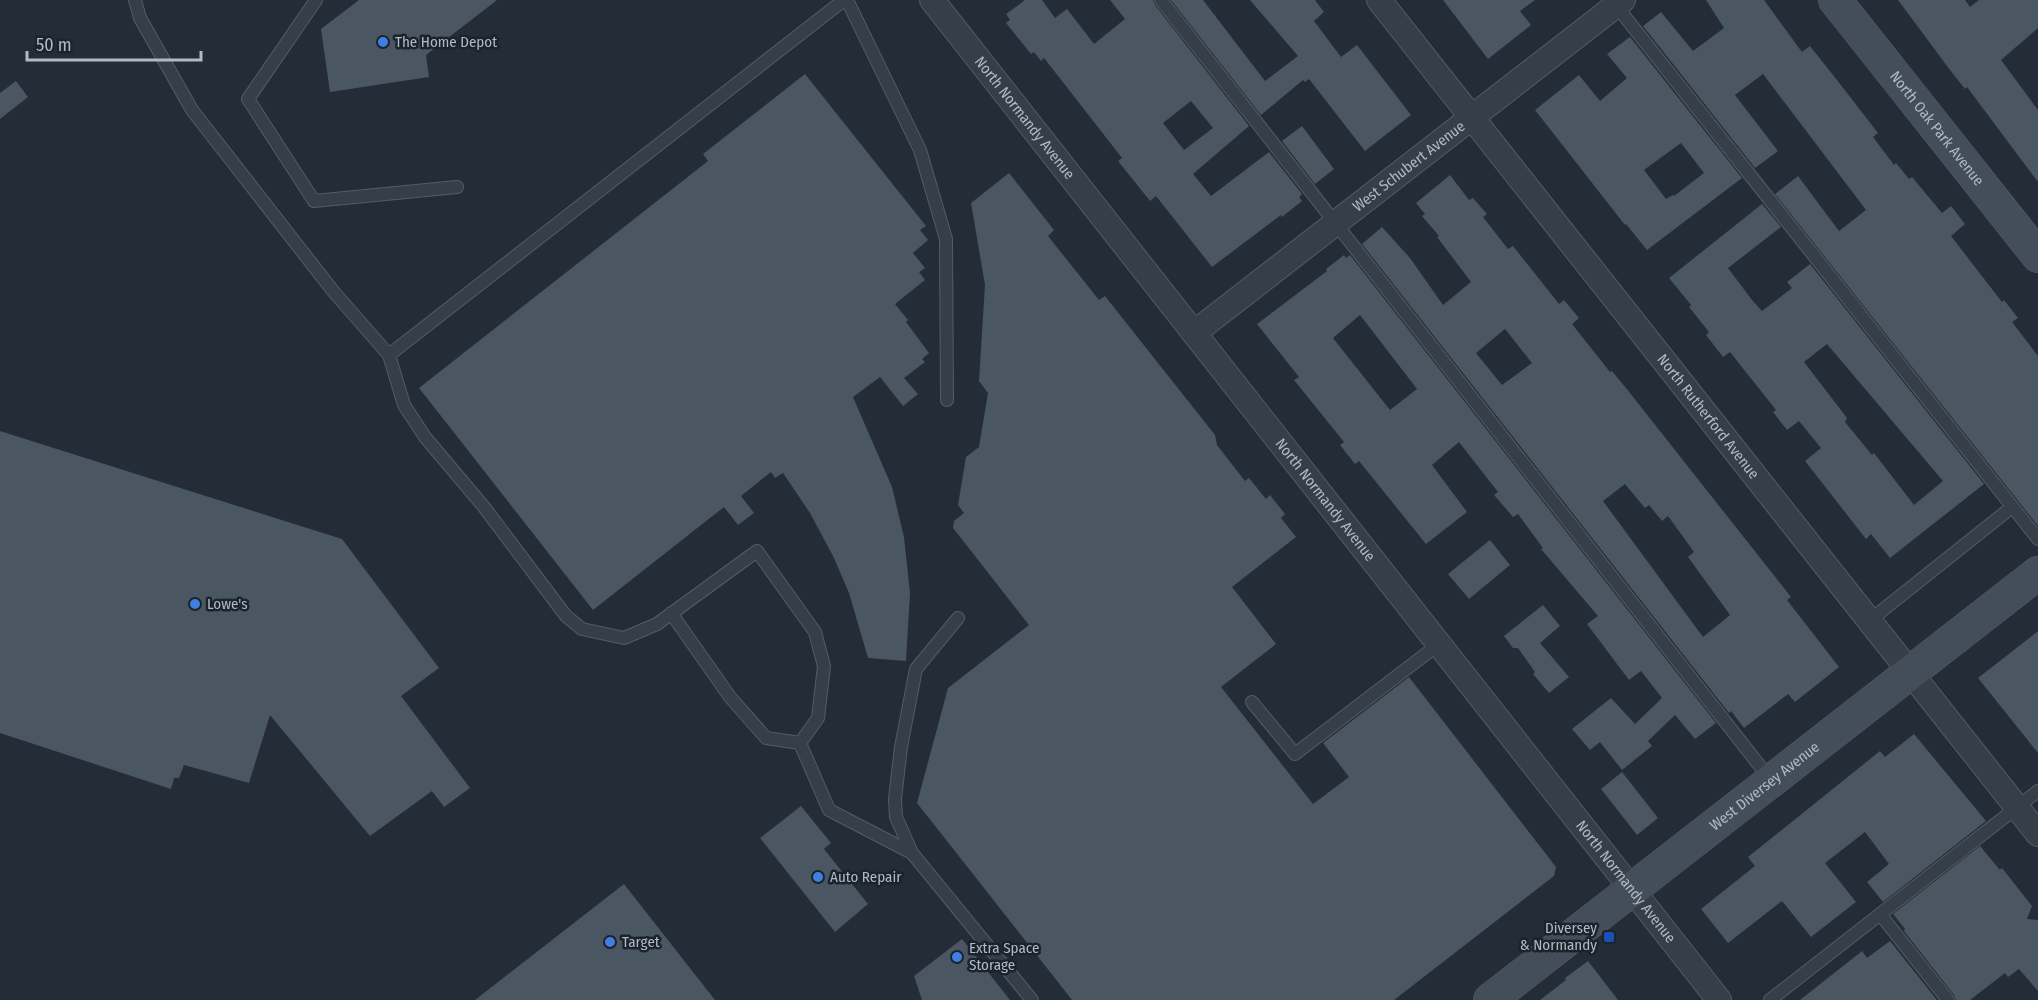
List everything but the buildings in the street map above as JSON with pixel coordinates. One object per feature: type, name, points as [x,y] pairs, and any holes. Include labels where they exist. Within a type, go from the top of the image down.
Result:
[{"type":"main road","name":"North Oak Park Avenue","points":[[1835,0],[2038,256]]},
{"type":"main road","name":"West Diversey Avenue","points":[[1490,1000],[2038,573]]},
{"type":"street","name":"North Normandy Avenue","points":[[932,0],[1719,1000]]},
{"type":"street","name":"North Rutherford Avenue","points":[[1379,0],[2038,834]]},
{"type":"street","name":"West Schubert Avenue","points":[[1194,333],[1617,2]]},
{"type":"lane","points":[[135,0],[140,18],[192,110],[333,291],[389,355],[404,405],[425,437],[483,507],[566,616],[582,629],[624,638],[657,624],[757,551],[815,632],[824,666],[818,718],[800,743]]},
{"type":"lane","points":[[316,0],[248,99],[314,201],[457,187]]},
{"type":"lane","points":[[389,355],[846,0],[920,150],[946,239],[947,400]]},
{"type":"lane","points":[[1161,0],[1337,222],[1772,781]]},
{"type":"lane","points":[[1617,2],[2038,539]]},
{"type":"lane","points":[[1869,621],[2012,507]]},
{"type":"lane","points":[[671,613],[729,697],[766,738],[800,743]]},
{"type":"lane","points":[[958,618],[916,669],[901,747],[895,799],[896,817],[912,853],[1032,1000]]},
{"type":"lane","points":[[1252,702],[1295,754],[1439,644]]},
{"type":"lane","points":[[800,743],[829,810],[912,853]]},
{"type":"lane","points":[[1770,1000],[2038,791]]},
{"type":"lane","points":[[1880,914],[1948,1000]]},
{"type":"place","name":"The Home Depot","points":[[383,42]]},
{"type":"place","name":"Lowe's","points":[[195,604]]},
{"type":"place","name":"Auto Repair","points":[[818,877]]},
{"type":"place","name":"Diversey & Normandy","points":[[1609,937]]},
{"type":"place","name":"Target","points":[[610,942]]},
{"type":"place","name":"Extra Space Storage","points":[[957,957]]}]
